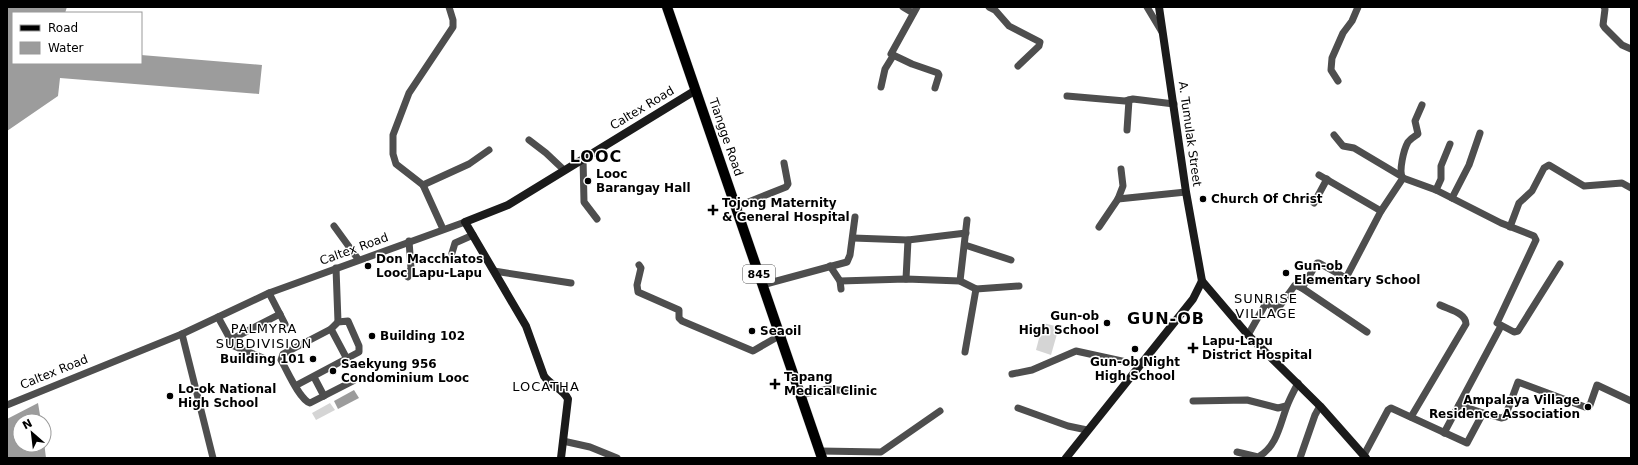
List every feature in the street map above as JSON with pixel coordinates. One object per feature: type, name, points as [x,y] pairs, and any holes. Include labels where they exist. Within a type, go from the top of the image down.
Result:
[{"type":"main road","name":"Tiangge Road","points":[[667,7],[779,336],[821,454]]},
{"type":"street","points":[[443,229],[423,185],[396,164],[393,154],[393,135],[409,93],[453,27],[448,7]]},
{"type":"street","points":[[881,87],[885,69],[893,56],[891,54],[915,10],[903,7]]},
{"type":"street","points":[[989,7],[995,10],[1009,26],[1040,42],[1039,46],[1018,66]]},
{"type":"street","points":[[1147,7],[1165,37]]},
{"type":"street","name":"A. Tumulak Street","points":[[1159,7],[1165,37],[1186,192],[1202,280]]},
{"type":"street","points":[[1338,81],[1331,70],[1332,58],[1358,7]]},
{"type":"street","points":[[1604,7],[1603,25],[1622,45],[1631,50]]},
{"type":"street","points":[[893,56],[938,73],[939,75],[935,88]]},
{"type":"street","name":"Caltex Road","points":[[7,405],[182,334],[269,293],[508,205],[696,90]]},
{"type":"street","points":[[1067,96],[1133,99],[1174,104]]},
{"type":"street","points":[[1126,130],[1129,100]]},
{"type":"street","points":[[1302,288],[1317,263],[1344,277],[1347,276],[1381,211],[1402,177],[1401,165],[1407,145],[1418,134],[1415,121],[1422,105]]},
{"type":"street","points":[[1452,198],[1469,165],[1480,133]]},
{"type":"street","points":[[1334,135],[1343,146],[1354,148],[1402,177],[1436,190],[1510,227],[1534,236],[1536,240],[1497,323],[1501,326],[1514,332],[1518,331],[1560,264]]},
{"type":"street","points":[[529,140],[564,170]]},
{"type":"street","points":[[1436,190],[1441,179],[1441,166],[1450,144]]},
{"type":"street","points":[[423,185],[469,164],[489,150]]},
{"type":"street","points":[[583,158],[584,202],[597,219]]},
{"type":"street","points":[[736,207],[786,187],[788,184],[784,163]]},
{"type":"street","points":[[1510,227],[1519,202],[1532,191],[1544,168],[1549,165],[1584,186],[1622,183],[1631,188]]},
{"type":"street","points":[[1099,227],[1118,199],[1123,186],[1121,169]]},
{"type":"street","points":[[1319,175],[1381,211]]},
{"type":"street","points":[[1314,203],[1327,179]]},
{"type":"street","points":[[1118,199],[1186,192]]},
{"type":"street","points":[[762,285],[849,260],[855,217]]},
{"type":"street","points":[[960,281],[967,220]]},
{"type":"street","points":[[465,222],[526,326],[544,376],[547,381],[566,395],[568,399],[561,458]]},
{"type":"street","points":[[334,226],[358,259]]},
{"type":"street","points":[[853,238],[908,240],[966,233]]},
{"type":"street","points":[[452,253],[455,243],[473,235]]},
{"type":"street","points":[[906,279],[908,240]]},
{"type":"street","points":[[408,277],[411,268],[409,241]]},
{"type":"street","points":[[965,245],[1011,260]]},
{"type":"street","points":[[639,265],[641,268],[637,285],[638,292],[678,310],[679,318],[682,321],[752,351],[779,336]]},
{"type":"street","points":[[830,266],[840,281],[841,289]]},
{"type":"street","points":[[336,268],[338,322],[332,329],[282,357],[281,360],[307,402],[313,403],[353,381]]},
{"type":"street","points":[[494,270],[571,283]]},
{"type":"street","points":[[840,281],[906,279],[960,281],[976,289],[1019,286]]},
{"type":"street","points":[[1066,458],[1193,299],[1202,280],[1248,335],[1298,383],[1365,456],[1388,410],[1391,408],[1467,443],[1483,413]]},
{"type":"street","points":[[1248,335],[1265,305],[1277,309],[1295,285],[1302,288],[1367,332]]},
{"type":"street","points":[[965,352],[976,289]]},
{"type":"street","points":[[269,293],[285,324]]},
{"type":"street","points":[[1411,417],[1466,324],[1466,319],[1464,316],[1440,306]]},
{"type":"street","points":[[230,340],[280,314]]},
{"type":"street","points":[[218,317],[236,348],[263,358]]},
{"type":"street","points":[[296,386],[347,359],[360,350],[348,321],[338,322]]},
{"type":"street","points":[[1444,433],[1501,326]]},
{"type":"street","points":[[332,329],[347,359]]},
{"type":"street","points":[[182,334],[213,458]]},
{"type":"street","points":[[1012,374],[1032,370],[1076,350],[1140,365]]},
{"type":"street","points":[[314,376],[324,396]]},
{"type":"street","points":[[1459,404],[1483,413],[1501,418],[1505,417],[1516,384],[1521,382],[1585,407],[1590,405],[1597,385],[1631,401]]},
{"type":"street","points":[[1237,452],[1258,457],[1268,450],[1281,426],[1286,406],[1298,383]]},
{"type":"street","points":[[800,394],[828,390],[848,391]]},
{"type":"street","points":[[1193,401],[1247,400],[1278,408],[1286,406]]},
{"type":"street","points":[[1300,458],[1314,414],[1320,406]]},
{"type":"street","points":[[1018,408],[1068,426],[1087,430]]},
{"type":"street","points":[[821,454],[884,455],[940,411]]},
{"type":"street","points":[[563,441],[590,447],[617,458]]},
{"type":"shaded area","points":[[1043,323],[1059,327],[1051,355],[1036,350]]},
{"type":"shaded area","points":[[330,403],[335,410],[316,420],[312,413]]},
{"type":"water","points":[[7,7],[67,7],[65,12],[12,12],[12,64],[142,64],[142,55],[262,65],[259,94],[60,78],[58,96],[7,131]]},
{"type":"water","points":[[354,390],[359,398],[338,409],[334,401]]},
{"type":"water","points":[[38,403],[40,413],[19,413]]},
{"type":"water","points":[[12,416],[12,453],[45,453],[46,458],[7,458],[7,419]]},
{"type":"place","name":"Looc Barangay Hall","points":[[588,181]]},
{"type":"place","name":"Church Of Christ","points":[[1203,199]]},
{"type":"place","name":"Tojong Maternity & General Hospital","points":[[713,210]]},
{"type":"place","name":"Don Macchiatos Looc Lapu-Lapu","points":[[368,266]]},
{"type":"place","name":"Gun-ob Elementary School","points":[[1286,273]]},
{"type":"place","name":"Gun-ob High School","points":[[1107,323]]},
{"type":"place","name":"Seaoil","points":[[752,331]]},
{"type":"place","name":"Building 102","points":[[372,336]]},
{"type":"place","name":"Lapu-Lapu District Hospital","points":[[1193,348]]},
{"type":"place","name":"Gun-ob Night High School","points":[[1135,349]]},
{"type":"place","name":"Building 101","points":[[313,359]]},
{"type":"place","name":"Saekyung 956 Condominium Looc","points":[[333,371]]},
{"type":"place","name":"Tapang Medical Clinic","points":[[775,384]]},
{"type":"place","name":"Lo-ok National High School","points":[[170,396]]},
{"type":"place","name":"Ampalaya Village Residence Association","points":[[1588,407]]},
{"type":"district","name":"LOOC","points":[[596,156]]},
{"type":"district","name":"SUNRISE VILLAGE","points":[[1266,306]]},
{"type":"district","name":"GUN-OB","points":[[1166,318]]},
{"type":"district","name":"PALMYRA SUBDIVISION","points":[[264,336]]},
{"type":"district","name":"LOCATHA","points":[[546,386]]}]
